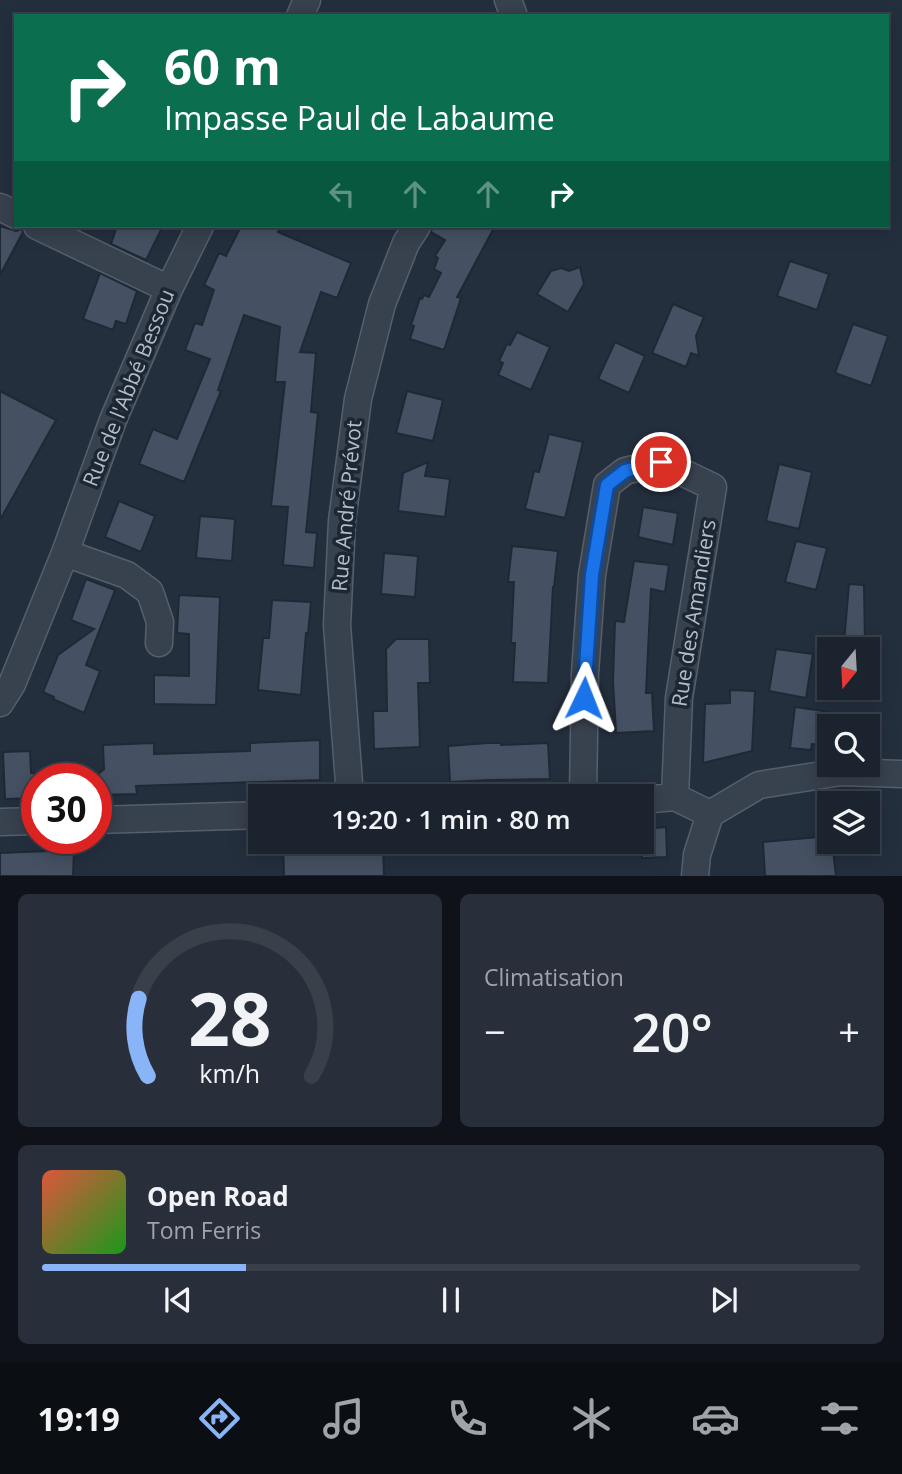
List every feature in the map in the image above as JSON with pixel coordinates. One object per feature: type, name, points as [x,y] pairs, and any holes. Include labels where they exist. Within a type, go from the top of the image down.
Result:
[{"type":"street","points":[[41,228],[169,289]]},
{"type":"street","name":"Rue de l'Abbé Bessou","points":[[4,688],[65,552],[114,420],[169,289],[199,228]]},
{"type":"street","name":"Rue André Prévot","points":[[348,784],[337,625],[342,521],[358,400],[382,304],[406,243],[416,228]]},
{"type":"street","name":"Rue des Amandiers","points":[[583,784],[585,673],[592,575],[607,485],[625,471],[661,462],[713,487],[679,698],[675,797]]},
{"type":"street","points":[[65,552],[127,575],[150,592],[160,622],[159,643]]},
{"type":"street","points":[[695,876],[696,855],[710,814],[759,785],[841,772],[902,774]]},
{"type":"street","points":[[654,799],[675,797],[710,814]]},
{"type":"street","points":[[112,820],[248,815]]},
{"type":"street","points":[[0,822],[21,821]]},
{"type":"building","points":[[0,226],[16,231],[22,229],[23,232],[0,275]]},
{"type":"building","points":[[116,228],[162,228],[146,260],[111,244]]},
{"type":"building","points":[[240,228],[281,228],[278,232],[351,263],[337,298],[321,292],[300,352],[316,353],[311,412],[318,413],[306,532],[317,533],[314,568],[283,565],[288,507],[271,506],[285,382],[275,382],[280,327],[244,315],[218,390],[221,391],[184,482],[139,464],[153,429],[177,439],[210,359],[185,350],[195,323],[202,325],[214,290],[204,285],[219,253],[226,256]]},
{"type":"building","points":[[432,228],[494,228],[457,297],[461,298],[444,350],[410,339],[414,326],[411,325],[420,298],[424,295],[429,297],[441,273],[434,269],[438,258],[435,256],[445,240],[431,232]]},
{"type":"building","points":[[790,261],[829,274],[817,310],[777,296]]},
{"type":"building","points":[[580,267],[584,284],[568,312],[537,294],[551,271],[561,268],[569,271]]},
{"type":"building","points":[[100,273],[137,291],[126,324],[116,321],[113,330],[83,319]]},
{"type":"building","points":[[673,304],[704,317],[696,336],[699,356],[691,353],[686,367],[652,353]]},
{"type":"building","points":[[853,324],[888,336],[871,386],[835,373]]},
{"type":"building","points":[[517,332],[550,347],[531,390],[498,375],[503,363],[499,361],[507,344],[510,345]]},
{"type":"building","points":[[615,342],[645,356],[629,393],[598,379]]},
{"type":"building","points":[[0,391],[56,420],[0,520]]},
{"type":"building","points":[[407,391],[443,400],[433,441],[396,433]]},
{"type":"building","points":[[549,434],[583,442],[565,518],[525,509],[534,471],[539,472]]},
{"type":"building","points":[[428,462],[425,476],[450,479],[445,517],[398,511],[403,473]]},
{"type":"building","points":[[779,464],[812,472],[799,529],[766,521]]},
{"type":"building","points":[[119,501],[155,516],[141,552],[105,537]]},
{"type":"building","points":[[643,507],[678,513],[673,545],[638,537]]},
{"type":"building","points":[[200,516],[235,519],[232,561],[196,558]]},
{"type":"building","points":[[796,541],[827,548],[816,590],[785,582]]},
{"type":"building","points":[[512,546],[558,551],[553,587],[548,683],[513,682],[515,643],[511,643],[514,582],[508,582]]},
{"type":"building","points":[[384,553],[418,556],[415,597],[381,594]]},
{"type":"building","points":[[634,561],[669,565],[665,592],[651,589],[646,693],[652,693],[654,731],[616,733],[613,681],[615,621],[624,622]]},
{"type":"building","points":[[86,579],[115,590],[86,665],[100,671],[84,713],[43,692],[58,655],[94,629],[71,620]]},
{"type":"building","points":[[849,584],[864,585],[865,637],[845,637]]},
{"type":"building","points":[[179,595],[220,597],[216,705],[154,704],[154,675],[189,676],[189,634],[177,633]]},
{"type":"building","points":[[272,600],[311,602],[301,695],[258,690],[263,638],[269,638]]},
{"type":"building","points":[[396,639],[429,639],[430,683],[418,683],[420,747],[374,749],[373,711],[387,711],[386,649]]},
{"type":"building","points":[[776,649],[813,654],[806,698],[769,691]]},
{"type":"building","points":[[730,690],[755,691],[752,751],[703,763],[705,704],[730,703]]},
{"type":"building","points":[[795,707],[830,712],[817,714],[817,745],[812,744],[811,750],[790,748]]},
{"type":"building","points":[[320,740],[320,780],[136,786],[137,794],[112,795],[112,763],[104,763],[103,745],[154,743],[154,754],[250,751],[250,743]]},
{"type":"building","points":[[548,743],[550,779],[450,782],[448,746]]},
{"type":"building","points":[[30,751],[31,763],[21,763],[21,798],[5,799],[3,752]]},
{"type":"building","points":[[666,827],[667,857],[642,858],[642,854],[654,854],[654,828]]},
{"type":"building","points":[[817,837],[817,854],[833,854],[836,876],[765,876],[763,842]]},
{"type":"building","points":[[0,853],[74,854],[73,876],[0,876]]},
{"type":"building","points":[[283,854],[383,854],[384,876],[284,876]]},
{"type":"route","points":[[584,698],[592,575],[607,485],[625,471],[661,462]]}]
